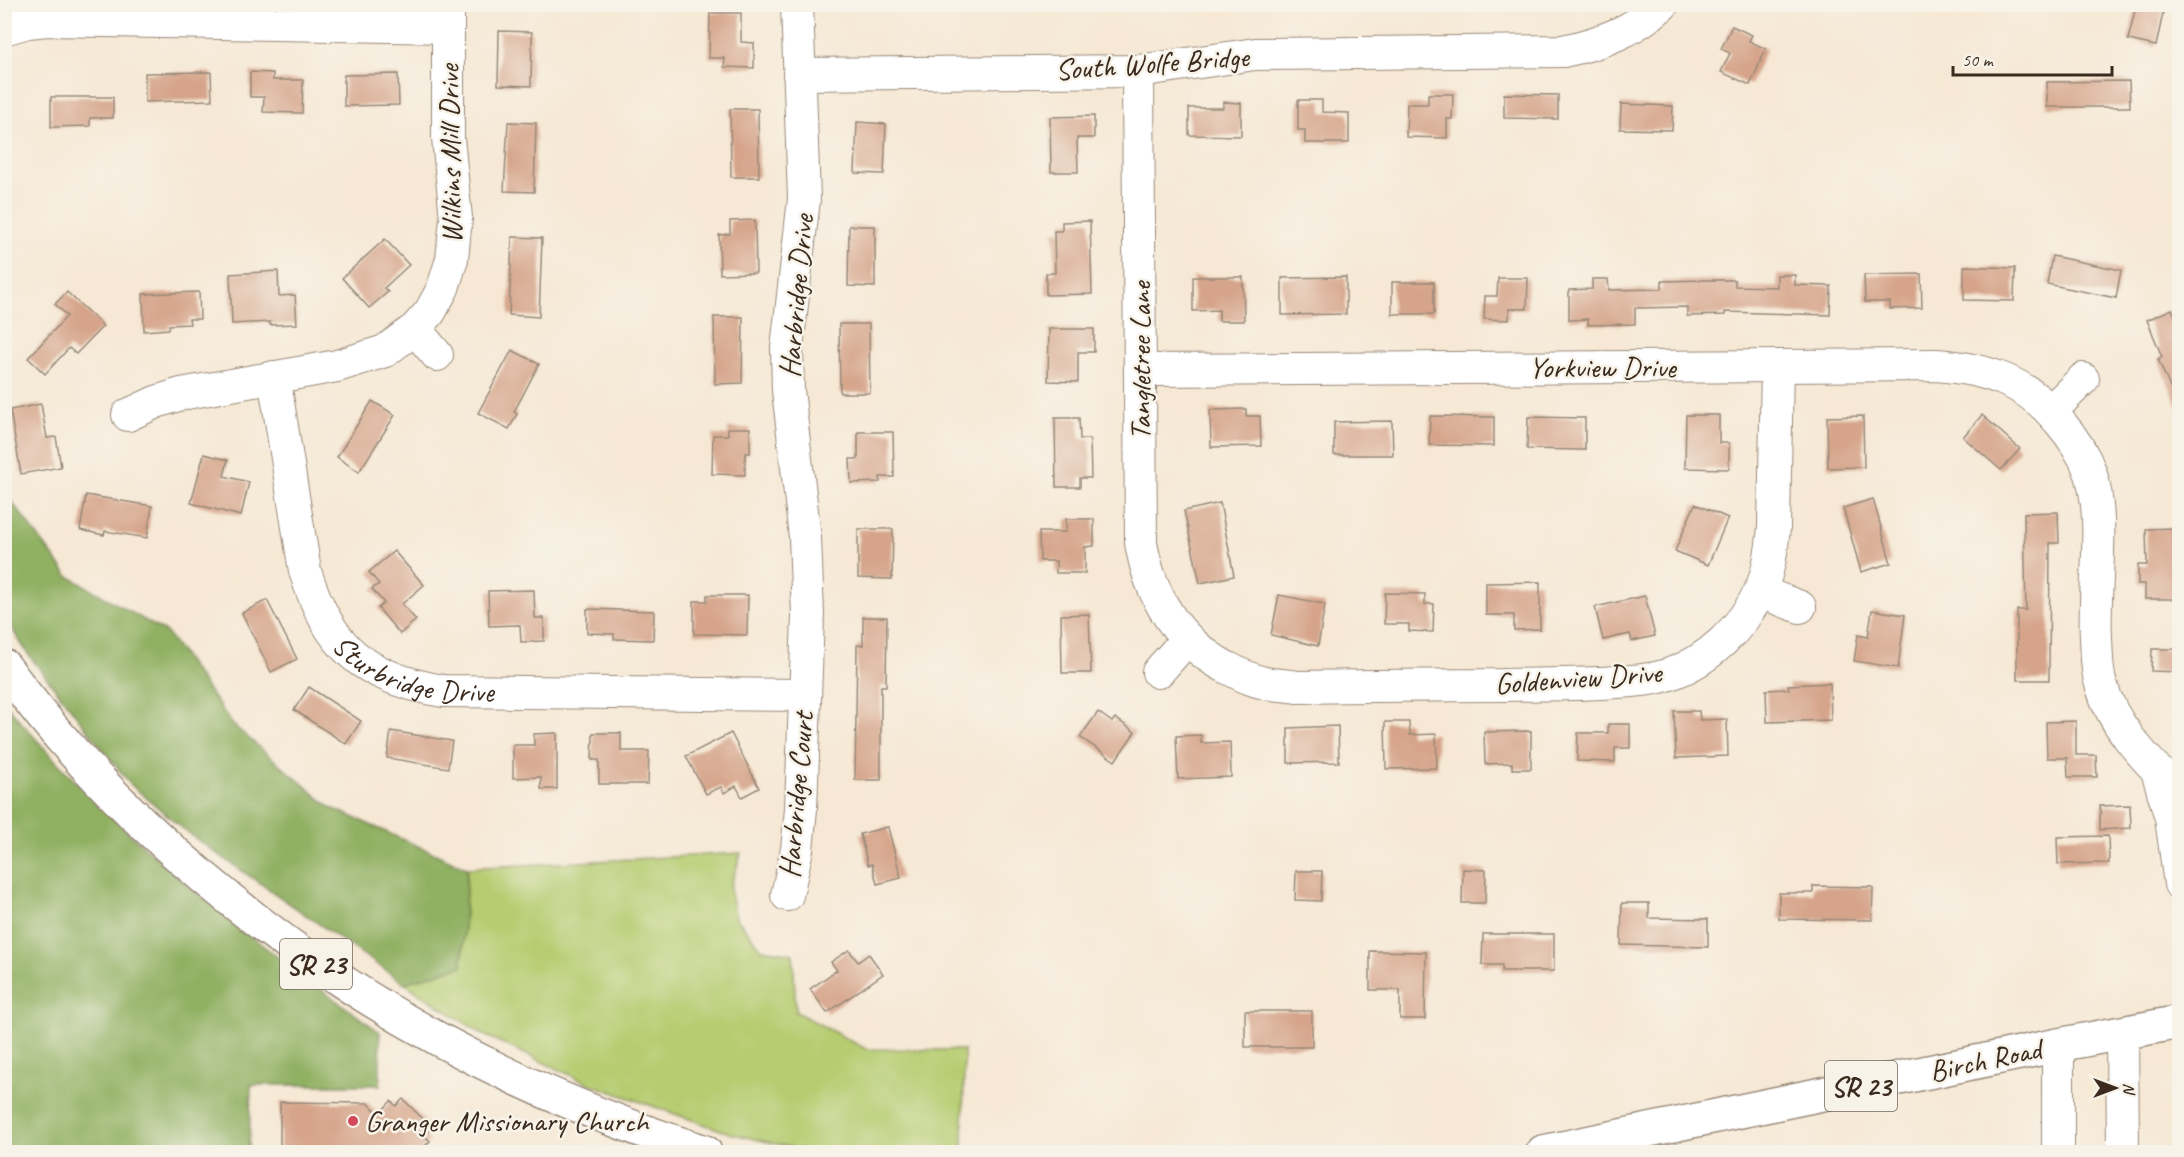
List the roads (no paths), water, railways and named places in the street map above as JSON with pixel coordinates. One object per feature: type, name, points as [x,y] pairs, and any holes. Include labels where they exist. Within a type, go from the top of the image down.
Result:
[{"type":"main road","name":"SR 23","points":[[4,666],[70,747],[140,821],[236,905],[294,949],[402,1020],[518,1081],[612,1121],[705,1152]]},
{"type":"main road","name":"Birch Road","points":[[1543,1152],[2058,1045],[2180,1022]]},
{"type":"street","name":"Harbridge Drive","points":[[797,4],[804,199],[787,348],[788,390],[805,537],[808,616],[804,695]]},
{"type":"street","name":"South Wolfe Bridge","points":[[799,74],[1138,70],[1255,54],[1563,51],[1594,45],[1637,25],[1663,4]]},
{"type":"street","points":[[8,28],[28,22],[47,20],[448,16]]},
{"type":"street","name":"Wilkins Mill Drive","points":[[128,416],[156,402],[181,394],[337,366],[385,351],[415,329],[430,312],[443,288],[452,259],[456,218],[448,138],[448,16]]},
{"type":"street","name":"Tangletree Lane","points":[[1138,70],[1141,543],[1149,577],[1161,606],[1187,639],[1205,655],[1240,675],[1264,683],[1297,687],[1399,686]]},
{"type":"street","points":[[415,329],[437,355]]},
{"type":"street","name":"Yorkview Drive","points":[[1141,370],[1937,365],[1968,368],[2006,380],[2051,411],[2077,445],[2091,474],[2098,509],[2095,628],[2101,684],[2110,707],[2124,732],[2180,794]]},
{"type":"street","name":"Goldenview Drive","points":[[1399,686],[1588,684],[1642,680],[1670,674],[1709,653],[1731,634],[1749,611],[1760,592],[1772,553],[1777,366]]},
{"type":"street","name":"Sturbridge Drive","points":[[274,377],[308,581],[314,601],[326,624],[343,646],[366,665],[391,679],[412,686],[443,691],[804,695]]},
{"type":"street","points":[[2051,411],[2083,379]]},
{"type":"street","points":[[1760,592],[1800,607]]},
{"type":"street","points":[[1158,672],[1187,639]]},
{"type":"street","name":"Harbridge Court","points":[[787,895],[801,809],[804,695]]},
{"type":"street","points":[[2157,770],[2172,818],[2180,884]]},
{"type":"street","points":[[2122,1033],[2123,1152]]},
{"type":"street","points":[[2058,1045],[2058,1152]]},
{"type":"place","name":"Granger Missionary Church","points":[[353,1121]]}]
